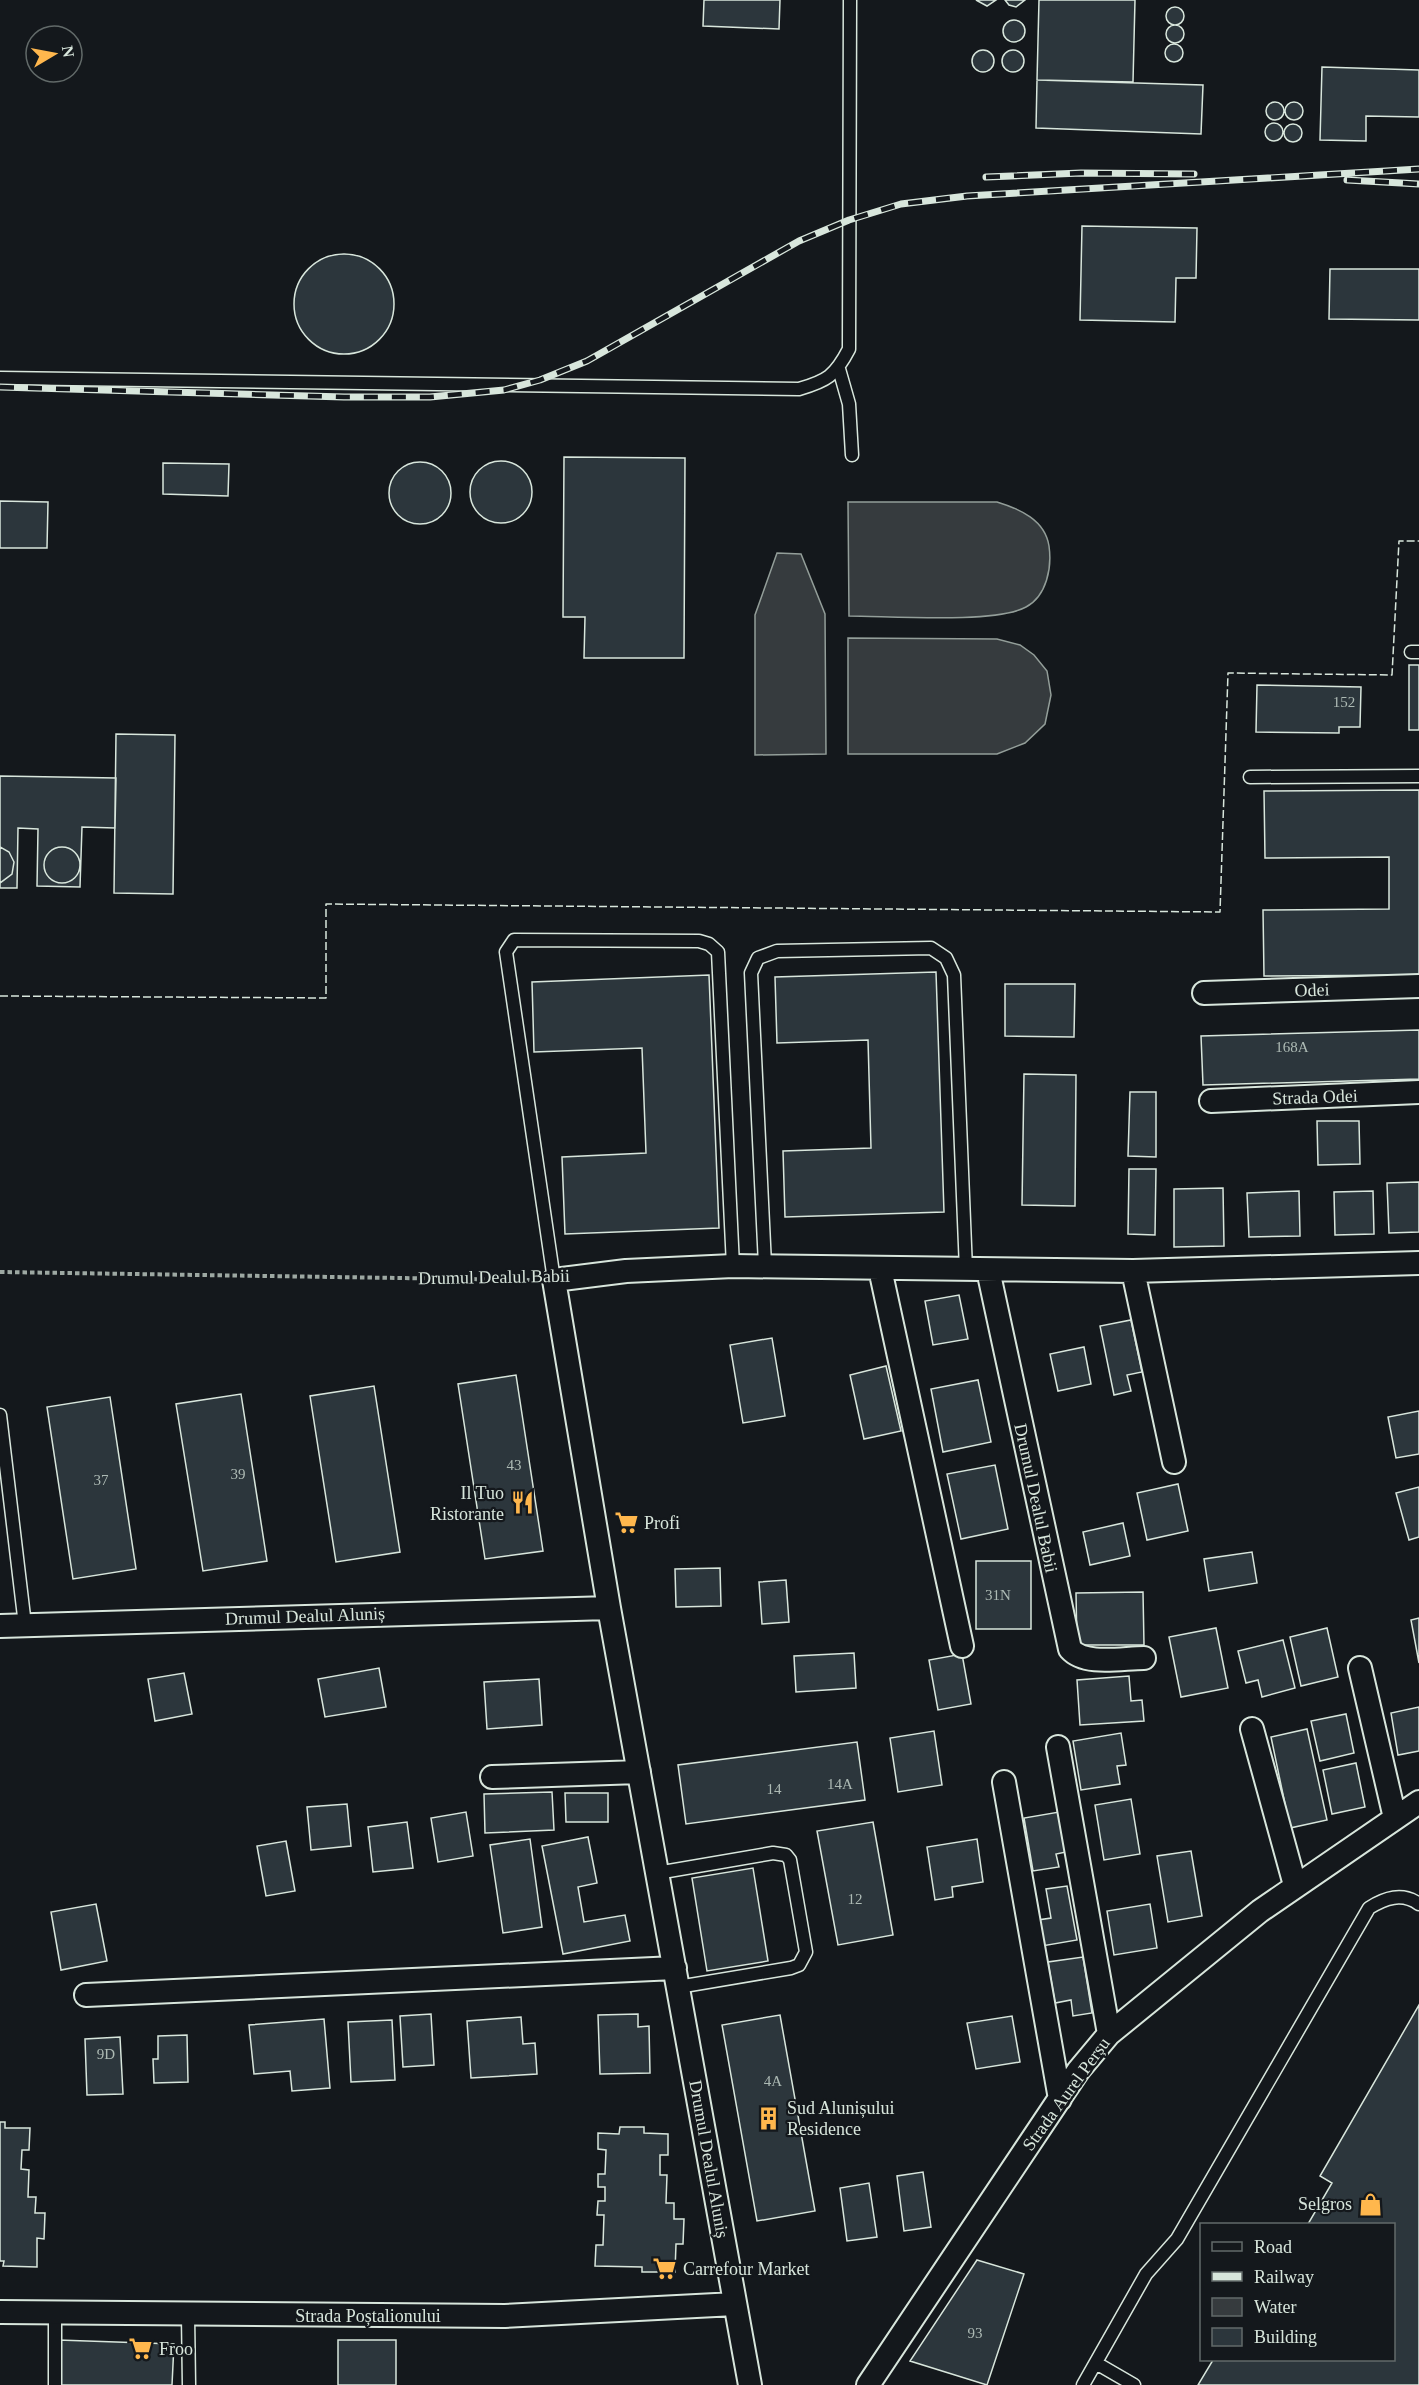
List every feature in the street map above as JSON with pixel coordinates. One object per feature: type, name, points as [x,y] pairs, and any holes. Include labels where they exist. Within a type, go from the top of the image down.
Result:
[{"type":"street","name":"Odei","points":[[1204,993],[1419,986]]},
{"type":"street","name":"Strada Odei","points":[[1211,1101],[1419,1092]]},
{"type":"street","name":"Drumul Dealul Babii","points":[[554,1280],[626,1271],[765,1265],[880,1269],[1133,1271],[1418,1266]]},
{"type":"street","points":[[880,1269],[962,1646]]},
{"type":"street","name":"Drumul Dealul Babii","points":[[977,1270],[1070,1649],[1077,1656],[1088,1658],[1144,1658]]},
{"type":"street","points":[[1133,1271],[1174,1462]]},
{"type":"street","name":"Drumul Dealul Aluniș","points":[[554,1280],[609,1608],[750,2385]]},
{"type":"street","name":"Drumul Dealul Aluniș","points":[[0,1626],[609,1608]]},
{"type":"street","points":[[1360,1668],[1395,1818]]},
{"type":"street","points":[[1252,1730],[1295,1885]]},
{"type":"street","points":[[1058,1747],[1109,2034]]},
{"type":"street","points":[[492,1777],[639,1773]]},
{"type":"street","points":[[1004,1782],[1060,2098]]},
{"type":"street","name":"Strada Aurel Perșu","points":[[868,2385],[1092,2051],[1109,2034],[1295,1885],[1419,1802]]},
{"type":"street","points":[[86,1995],[676,1977]]},
{"type":"street","name":"Strada Poștalionului","points":[[0,2312],[505,2316],[735,2304]]},
{"type":"lane","points":[[0,378],[799,389],[823,382],[839,369],[849,349],[850,0]]},
{"type":"lane","points":[[839,369],[849,404],[852,455]]},
{"type":"lane","points":[[1250,777],[1419,776]]},
{"type":"lane","points":[[554,1280],[506,952],[514,940],[699,941],[709,944],[718,952],[733,1266]]},
{"type":"lane","points":[[765,1265],[751,973],[758,958],[777,951],[931,948],[946,958],[954,975],[977,1270]]},
{"type":"lane","points":[[0,1415],[25,1625]]},
{"type":"lane","points":[[657,1873],[772,1853],[786,1855],[790,1860],[806,1952],[803,1960],[791,1968],[676,1977]]},
{"type":"lane","points":[[1083,2385],[1146,2274],[1177,2239],[1369,1908],[1382,1900],[1397,1897],[1411,1899],[1419,1904]]},
{"type":"lane","points":[[56,2313],[56,2385]]},
{"type":"lane","points":[[189,2315],[189,2385]]},
{"type":"lane","points":[[1096,2363],[1134,2385]]},
{"type":"path","name":"Drumul Dealul Babii","points":[[0,1272],[554,1280]]},
{"type":"water","points":[[848,502],[997,502],[1014,508],[1037,522],[1047,537],[1050,563],[1043,588],[1039,596],[1026,607],[991,616],[941,618],[849,616]]},
{"type":"water","points":[[777,553],[801,554],[825,614],[826,754],[755,755],[755,615]]},
{"type":"water","points":[[848,638],[997,639],[1020,645],[1034,655],[1047,671],[1051,695],[1045,724],[1025,743],[997,754],[848,754]]},
{"type":"building","points":[[704,0],[780,0],[779,29],[703,26]]},
{"type":"building","points":[[976,0],[996,0],[987,6]]},
{"type":"building","points":[[1005,0],[1025,0],[1016,7],[1009,5]]},
{"type":"building","points":[[1039,0],[1135,0],[1133,82],[1037,80]]},
{"type":"building","points":[[1175,7],[1181,10],[1184,16],[1181,22],[1175,25],[1169,22],[1166,16],[1169,10]]},
{"type":"building","points":[[1014,20],[1022,23],[1025,31],[1022,39],[1014,42],[1006,39],[1003,31],[1006,23]]},
{"type":"building","points":[[1175,25],[1181,28],[1184,34],[1181,40],[1175,43],[1169,40],[1166,34],[1169,28]]},
{"type":"building","points":[[1174,44],[1180,47],[1183,53],[1180,59],[1174,62],[1168,59],[1165,53],[1168,47]]},
{"type":"building","points":[[983,50],[991,53],[994,61],[991,69],[983,72],[975,69],[972,61],[975,53]]},
{"type":"building","points":[[1013,50],[1021,53],[1024,61],[1021,69],[1013,72],[1005,69],[1002,61],[1005,53]]},
{"type":"building","points":[[1322,67],[1419,70],[1419,117],[1366,116],[1366,141],[1320,140]]},
{"type":"building","points":[[1037,80],[1203,85],[1201,134],[1036,128]]},
{"type":"building","points":[[1275,102],[1281,105],[1284,111],[1281,117],[1275,120],[1269,117],[1266,111],[1269,105]]},
{"type":"building","points":[[1294,102],[1300,105],[1303,111],[1300,117],[1294,120],[1288,117],[1285,111],[1288,105]]},
{"type":"building","points":[[1274,123],[1280,126],[1283,132],[1280,138],[1274,141],[1268,138],[1265,132],[1268,126]]},
{"type":"building","points":[[1293,124],[1299,127],[1302,133],[1299,139],[1293,142],[1287,139],[1284,133],[1287,127]]},
{"type":"building","points":[[1082,226],[1197,228],[1196,278],[1176,278],[1175,322],[1080,320]]},
{"type":"building","points":[[344,254],[363,257],[380,268],[391,285],[394,304],[391,323],[380,340],[363,351],[344,354],[325,351],[308,340],[297,323],[294,304],[297,285],[308,268],[325,257]]},
{"type":"building","points":[[1330,269],[1419,269],[1419,320],[1329,319]]},
{"type":"building","points":[[564,457],[685,458],[684,658],[584,658],[585,617],[563,617]]},
{"type":"building","points":[[501,461],[518,466],[523,470],[527,475],[532,492],[527,509],[523,514],[518,518],[501,523],[484,518],[479,514],[475,509],[470,492],[475,475],[479,470],[484,466]]},
{"type":"building","points":[[420,462],[437,467],[442,471],[446,476],[451,493],[446,510],[442,515],[437,519],[420,524],[403,519],[398,515],[394,510],[389,493],[394,476],[398,471],[403,467]]},
{"type":"building","points":[[163,463],[229,464],[228,496],[163,494]]},
{"type":"building","points":[[0,501],[48,502],[47,548],[0,548]]},
{"type":"building","points":[[1409,665],[1419,665],[1419,730],[1409,730]]},
{"type":"building","points":[[1257,685],[1361,687],[1360,727],[1339,727],[1339,733],[1256,732]]},
{"type":"building","points":[[116,734],[175,735],[173,894],[114,893]]},
{"type":"building","points":[[0,776],[116,778],[115,828],[82,827],[80,887],[37,886],[38,829],[18,828],[17,888],[0,888]]},
{"type":"building","points":[[1419,790],[1419,975],[1264,976],[1263,910],[1389,909],[1389,857],[1265,858],[1264,791]]},
{"type":"building","points":[[0,847],[9,852],[14,862],[12,874],[0,883]]},
{"type":"building","points":[[62,847],[75,852],[80,865],[75,878],[62,883],[49,878],[44,865],[49,852]]},
{"type":"building","points":[[936,972],[944,1212],[785,1217],[783,1151],[871,1148],[868,1040],[777,1043],[775,977]]},
{"type":"building","points":[[709,975],[719,1228],[565,1234],[562,1157],[646,1153],[642,1048],[534,1052],[532,982]]},
{"type":"building","points":[[1005,984],[1075,984],[1074,1037],[1005,1036]]},
{"type":"building","points":[[1419,1030],[1419,1079],[1203,1085],[1201,1036]]},
{"type":"building","points":[[1024,1074],[1076,1075],[1075,1206],[1022,1205]]},
{"type":"building","points":[[1130,1092],[1156,1092],[1156,1157],[1128,1156]]},
{"type":"building","points":[[1317,1121],[1359,1121],[1360,1164],[1318,1165]]},
{"type":"building","points":[[1129,1169],[1156,1169],[1155,1235],[1128,1234]]},
{"type":"building","points":[[1419,1182],[1419,1232],[1389,1233],[1387,1183]]},
{"type":"building","points":[[1223,1188],[1224,1246],[1174,1247],[1174,1189]]},
{"type":"building","points":[[1299,1191],[1300,1236],[1249,1237],[1247,1193]]},
{"type":"building","points":[[1373,1191],[1374,1234],[1335,1235],[1334,1192]]},
{"type":"building","points":[[959,1295],[968,1339],[933,1345],[925,1301]]},
{"type":"building","points":[[1131,1320],[1142,1372],[1127,1375],[1131,1391],[1114,1395],[1100,1326]]},
{"type":"building","points":[[772,1338],[785,1416],[743,1423],[730,1345]]},
{"type":"building","points":[[1084,1347],[1091,1384],[1058,1391],[1050,1354]]},
{"type":"building","points":[[886,1366],[901,1431],[864,1439],[850,1375]]},
{"type":"building","points":[[516,1375],[543,1551],[485,1559],[458,1384]]},
{"type":"building","points":[[978,1380],[991,1442],[943,1452],[931,1389]]},
{"type":"building","points":[[374,1386],[400,1552],[336,1562],[310,1396]]},
{"type":"building","points":[[241,1394],[267,1561],[203,1571],[176,1404]]},
{"type":"building","points":[[110,1397],[136,1569],[73,1579],[47,1407]]},
{"type":"building","points":[[1419,1411],[1419,1454],[1396,1458],[1388,1417]]},
{"type":"building","points":[[995,1465],[1008,1529],[961,1539],[947,1474]]},
{"type":"building","points":[[1178,1484],[1188,1531],[1147,1540],[1137,1493]]},
{"type":"building","points":[[1419,1487],[1419,1537],[1409,1540],[1396,1493]]},
{"type":"building","points":[[1123,1523],[1130,1556],[1090,1565],[1083,1532]]},
{"type":"building","points":[[1252,1552],[1257,1583],[1209,1591],[1204,1559]]},
{"type":"building","points":[[976,1561],[1031,1561],[1031,1629],[976,1629]]},
{"type":"building","points":[[720,1568],[721,1606],[676,1607],[675,1569]]},
{"type":"building","points":[[786,1580],[789,1622],[762,1624],[759,1582]]},
{"type":"building","points":[[1143,1592],[1144,1645],[1077,1645],[1076,1593]]},
{"type":"building","points":[[1419,1618],[1419,1663],[1411,1620]]},
{"type":"building","points":[[1216,1628],[1228,1688],[1181,1697],[1169,1637]]},
{"type":"building","points":[[1327,1628],[1338,1677],[1301,1686],[1290,1637]]},
{"type":"building","points":[[1283,1640],[1295,1688],[1262,1697],[1258,1680],[1246,1683],[1238,1651]]},
{"type":"building","points":[[854,1653],[856,1688],[796,1692],[794,1656]]},
{"type":"building","points":[[962,1654],[971,1704],[938,1710],[929,1660]]},
{"type":"building","points":[[379,1668],[386,1707],[325,1717],[318,1679]]},
{"type":"building","points":[[184,1673],[192,1714],[155,1721],[148,1679]]},
{"type":"building","points":[[1129,1676],[1131,1701],[1142,1700],[1144,1721],[1080,1725],[1077,1680]]},
{"type":"building","points":[[539,1679],[542,1725],[487,1729],[484,1682]]},
{"type":"building","points":[[1419,1707],[1419,1751],[1398,1755],[1391,1713]]},
{"type":"building","points":[[1346,1714],[1354,1753],[1320,1761],[1311,1721]]},
{"type":"building","points":[[1307,1729],[1327,1820],[1290,1828],[1271,1737]]},
{"type":"building","points":[[934,1731],[942,1785],[898,1792],[890,1738]]},
{"type":"building","points":[[1121,1733],[1126,1765],[1117,1766],[1120,1784],[1081,1790],[1073,1741]]},
{"type":"building","points":[[857,1742],[865,1800],[686,1824],[678,1765]]},
{"type":"building","points":[[1356,1763],[1365,1807],[1332,1814],[1323,1770]]},
{"type":"building","points":[[552,1792],[554,1830],[485,1833],[484,1794]]},
{"type":"building","points":[[565,1793],[608,1793],[608,1822],[566,1822]]},
{"type":"building","points":[[1131,1799],[1140,1854],[1104,1860],[1095,1805]]},
{"type":"building","points":[[347,1804],[351,1846],[311,1850],[307,1807]]},
{"type":"building","points":[[466,1812],[473,1856],[438,1862],[431,1818]]},
{"type":"building","points":[[1059,1812],[1066,1852],[1056,1854],[1059,1867],[1033,1871],[1024,1818]]},
{"type":"building","points":[[407,1822],[413,1868],[373,1872],[368,1827]]},
{"type":"building","points":[[873,1822],[893,1935],[838,1945],[817,1831]]},
{"type":"building","points":[[588,1837],[597,1883],[578,1887],[584,1922],[625,1915],[630,1941],[563,1954],[542,1846]]},
{"type":"building","points":[[530,1839],[542,1927],[503,1933],[490,1845]]},
{"type":"building","points":[[977,1839],[983,1882],[952,1887],[953,1897],[935,1900],[927,1847]]},
{"type":"building","points":[[286,1841],[295,1891],[266,1896],[257,1846]]},
{"type":"building","points":[[1191,1851],[1202,1916],[1168,1922],[1157,1856]]},
{"type":"building","points":[[753,1868],[768,1961],[707,1971],[692,1878]]},
{"type":"building","points":[[1067,1886],[1077,1940],[1042,1946],[1038,1920],[1051,1918],[1046,1889]]},
{"type":"building","points":[[96,1904],[107,1961],[61,1970],[51,1912]]},
{"type":"building","points":[[1150,1904],[1157,1948],[1114,1955],[1107,1911]]},
{"type":"building","points":[[1083,1957],[1092,2013],[1073,2016],[1071,2000],[1055,2003],[1048,1962]]},
{"type":"building","name":"Selgros","points":[[1419,2005],[1419,2385],[1198,2385],[1212,2361],[1395,2361],[1395,2223],[1309,2223],[1332,2183],[1320,2176]]},
{"type":"building","points":[[431,2014],[434,2065],[403,2067],[400,2016]]},
{"type":"building","points":[[638,2014],[638,2027],[649,2026],[650,2073],[600,2074],[598,2015]]},
{"type":"building","name":"Sud Alunișului Residence","points":[[780,2015],[815,2211],[757,2221],[722,2025]]},
{"type":"building","points":[[1012,2016],[1020,2062],[976,2069],[967,2023]]},
{"type":"building","points":[[521,2017],[523,2044],[535,2043],[537,2074],[471,2078],[467,2021]]},
{"type":"building","points":[[324,2019],[330,2088],[292,2091],[290,2071],[254,2074],[249,2025]]},
{"type":"building","points":[[392,2020],[395,2080],[351,2082],[348,2022]]},
{"type":"building","points":[[187,2035],[188,2082],[154,2083],[153,2059],[158,2059],[158,2036]]},
{"type":"building","points":[[120,2037],[123,2094],[87,2095],[85,2039]]},
{"type":"building","points":[[0,2122],[5,2122],[5,2128],[30,2128],[29,2150],[22,2150],[21,2169],[29,2170],[28,2197],[36,2197],[35,2213],[45,2213],[44,2239],[37,2238],[37,2267],[3,2266],[4,2261],[0,2261]]},
{"type":"building","points":[[620,2127],[644,2127],[644,2133],[668,2134],[668,2155],[660,2155],[660,2175],[667,2175],[666,2203],[674,2203],[674,2219],[684,2219],[683,2244],[676,2244],[675,2272],[642,2272],[642,2267],[595,2266],[596,2245],[603,2245],[604,2215],[597,2215],[598,2201],[605,2201],[605,2187],[598,2187],[598,2174],[605,2174],[606,2150],[598,2149],[598,2133],[619,2134]]},
{"type":"building","points":[[923,2172],[931,2227],[904,2231],[897,2176]]},
{"type":"building","points":[[869,2183],[877,2237],[847,2241],[840,2188]]},
{"type":"building","points":[[977,2260],[1024,2274],[987,2385],[910,2361]]},
{"type":"building","points":[[58,2340],[174,2344],[172,2385],[57,2385]]},
{"type":"building","points":[[338,2340],[396,2340],[396,2385],[338,2385]]},
{"type":"railway","points":[[0,387],[344,397],[430,397],[504,390],[540,380],[587,361],[799,241],[849,220],[901,204],[967,196],[1419,169]]},
{"type":"railway","points":[[986,177],[1081,173],[1194,174]]},
{"type":"railway","points":[[1347,180],[1419,184]]},
{"type":"fence","points":[[0,996],[326,998],[326,904],[1220,912],[1228,673],[1392,675],[1399,541],[1419,541]]},
{"type":"place","name":"Il Tuo Ristorante","points":[[522,1503]]},
{"type":"place","name":"Profi","points":[[626,1523]]},
{"type":"place","name":"Sud Alunișului Residence","points":[[769,2118]]},
{"type":"place","name":"Selgros","points":[[1370,2204]]},
{"type":"place","name":"Carrefour Market","points":[[665,2269]]},
{"type":"place","name":"Froo","points":[[141,2349]]}]
